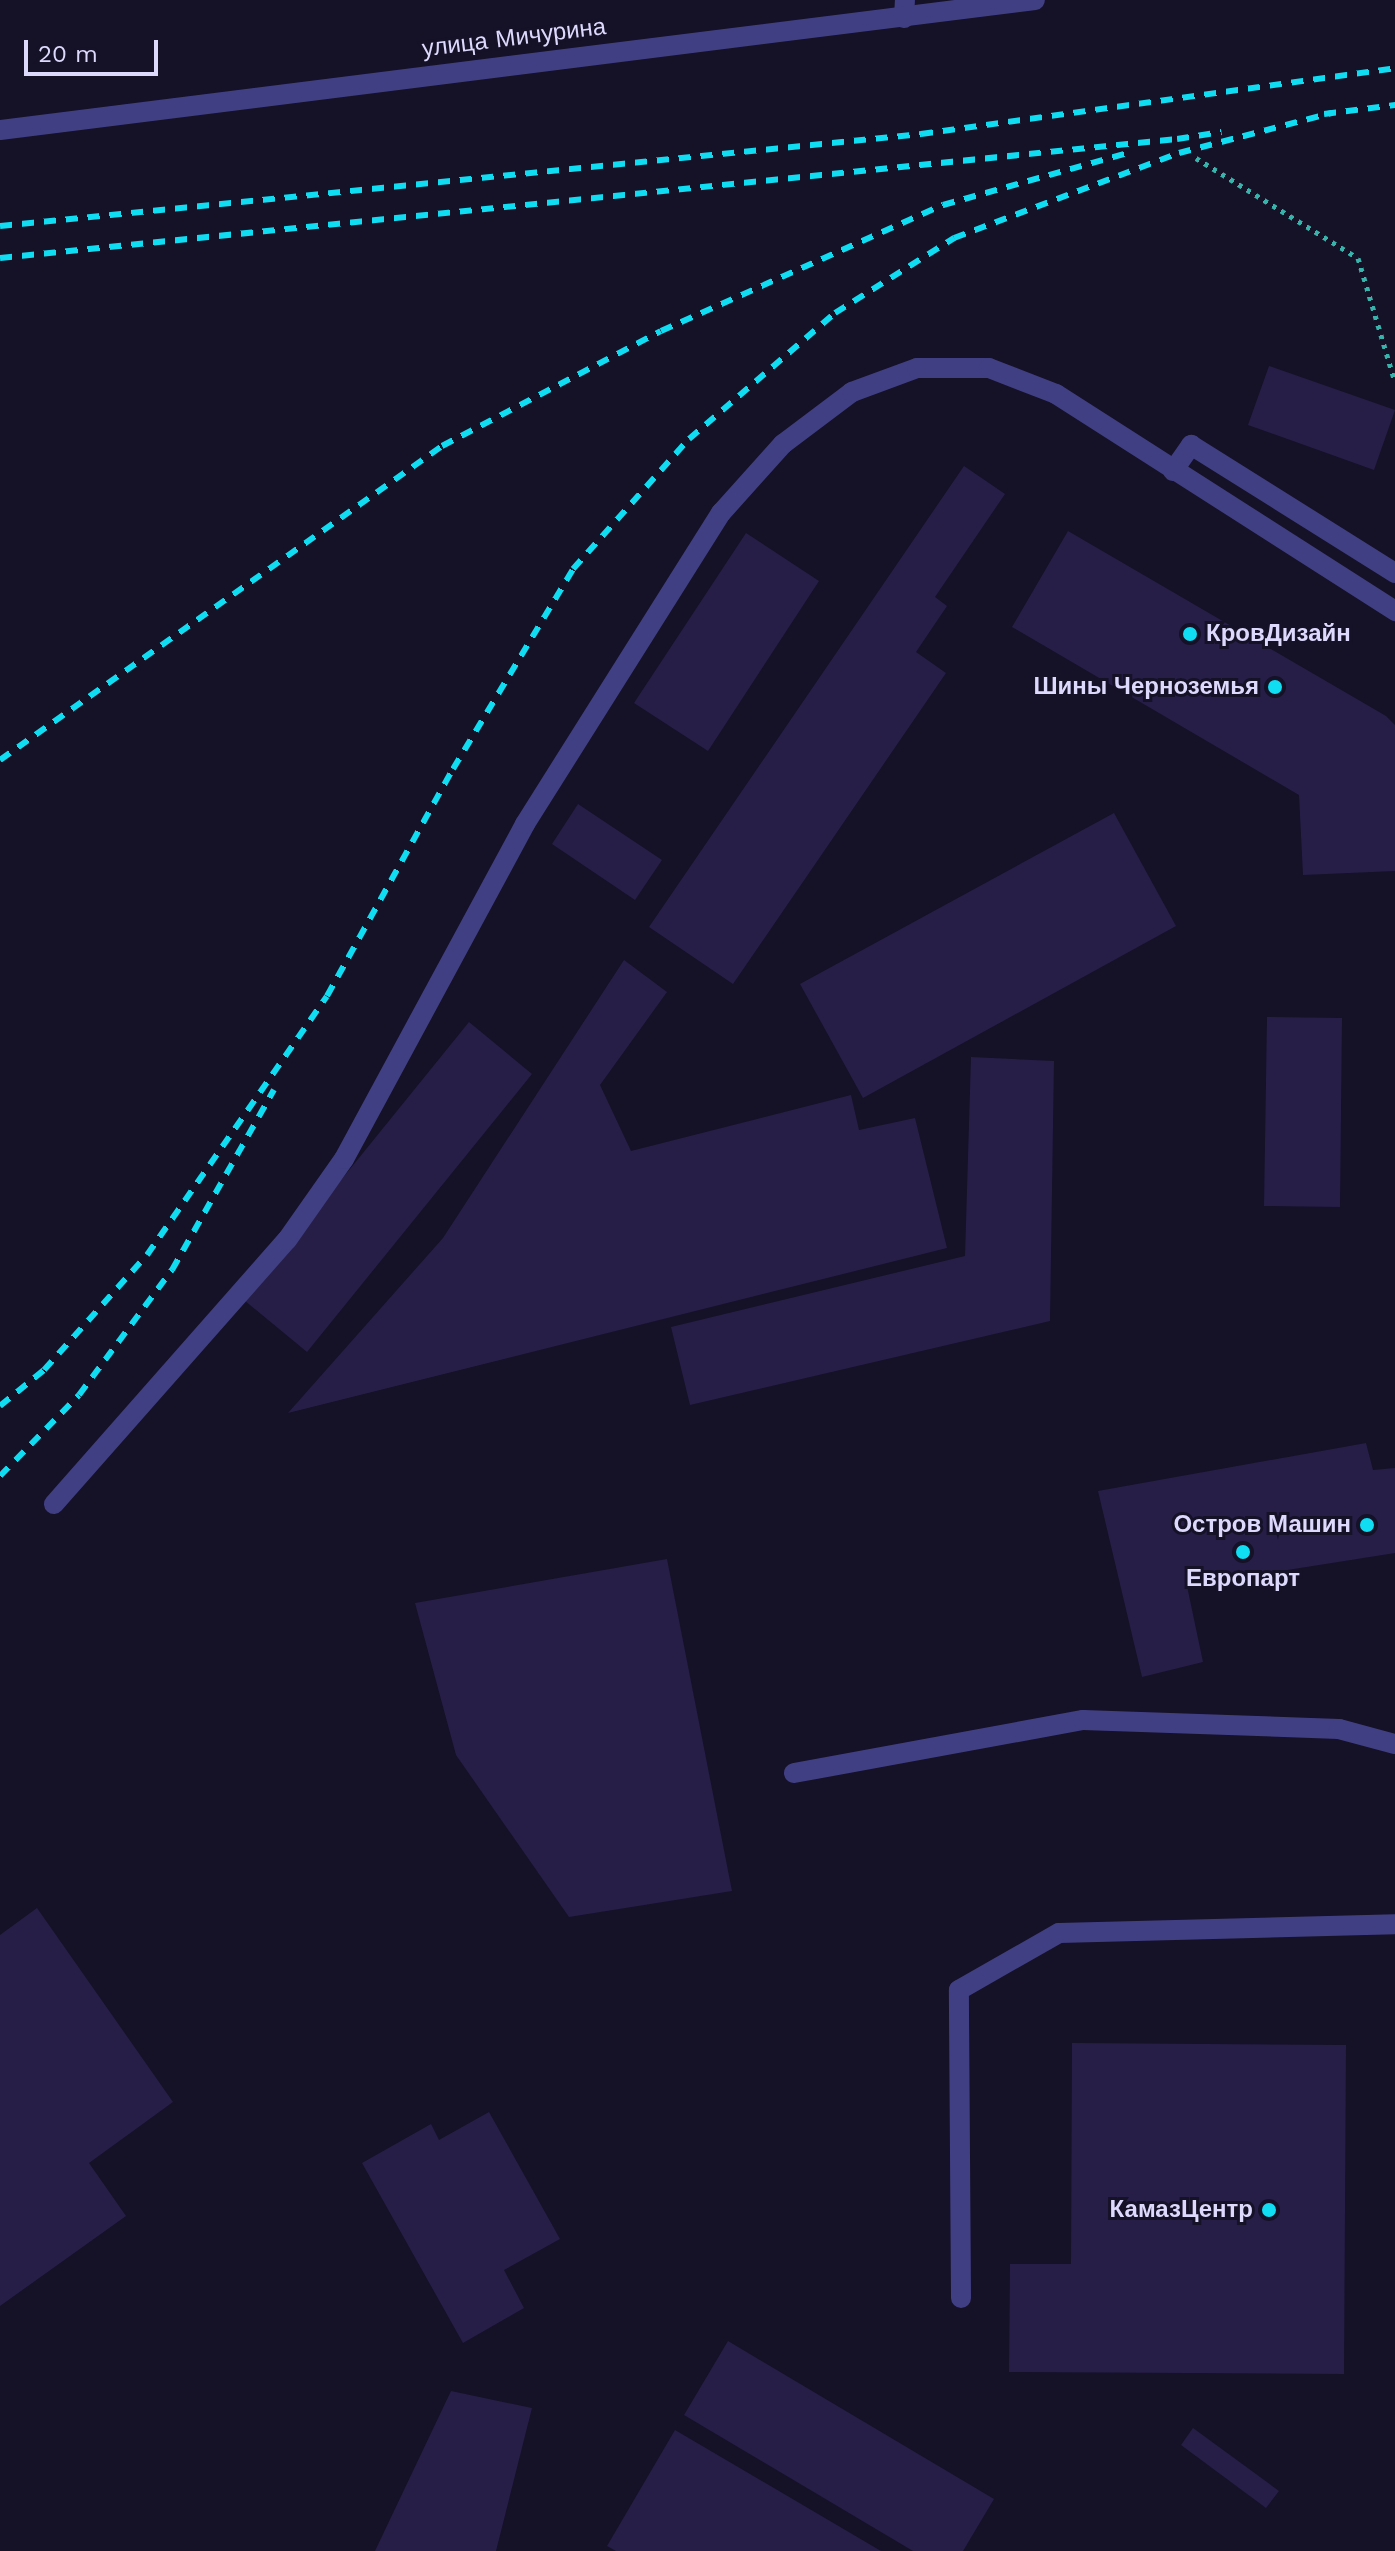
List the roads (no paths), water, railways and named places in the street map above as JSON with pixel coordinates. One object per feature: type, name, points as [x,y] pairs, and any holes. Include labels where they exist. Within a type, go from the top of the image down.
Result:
[{"type":"street","name":"улица Мичурина","points":[[0,130],[904,9],[1035,0]]},
{"type":"street","points":[[54,1504],[287,1240],[344,1159],[525,824],[721,513],[783,444],[852,392],[917,368],[989,368],[1056,394],[1395,611]]},
{"type":"street","points":[[1173,471],[1191,445],[1395,573]]},
{"type":"street","points":[[794,1773],[1083,1720],[1339,1729],[1395,1744]]},
{"type":"street","points":[[961,2298],[959,1990],[1059,1933],[1395,1924]]},
{"type":"railway","points":[[0,226],[921,134],[1395,68]]},
{"type":"railway","points":[[1324,114],[1395,105]]},
{"type":"railway","points":[[0,1406],[44,1370],[147,1255],[327,996],[453,769],[573,569],[689,439],[835,313],[954,238],[1179,153],[1332,113]]},
{"type":"railway","points":[[0,258],[1177,139],[1221,132]]},
{"type":"railway","points":[[0,760],[442,446],[661,331],[943,205],[1131,152]]},
{"type":"railway","points":[[0,1476],[79,1395],[172,1270],[274,1090]]},
{"type":"place","name":"КровДизайн","points":[[1190,634]]},
{"type":"place","name":"Шины Черноземья","points":[[1275,687]]},
{"type":"place","name":"Остров Машин","points":[[1367,1525]]},
{"type":"place","name":"Европарт","points":[[1243,1552]]},
{"type":"place","name":"КамазЦентр","points":[[1269,2210]]}]
